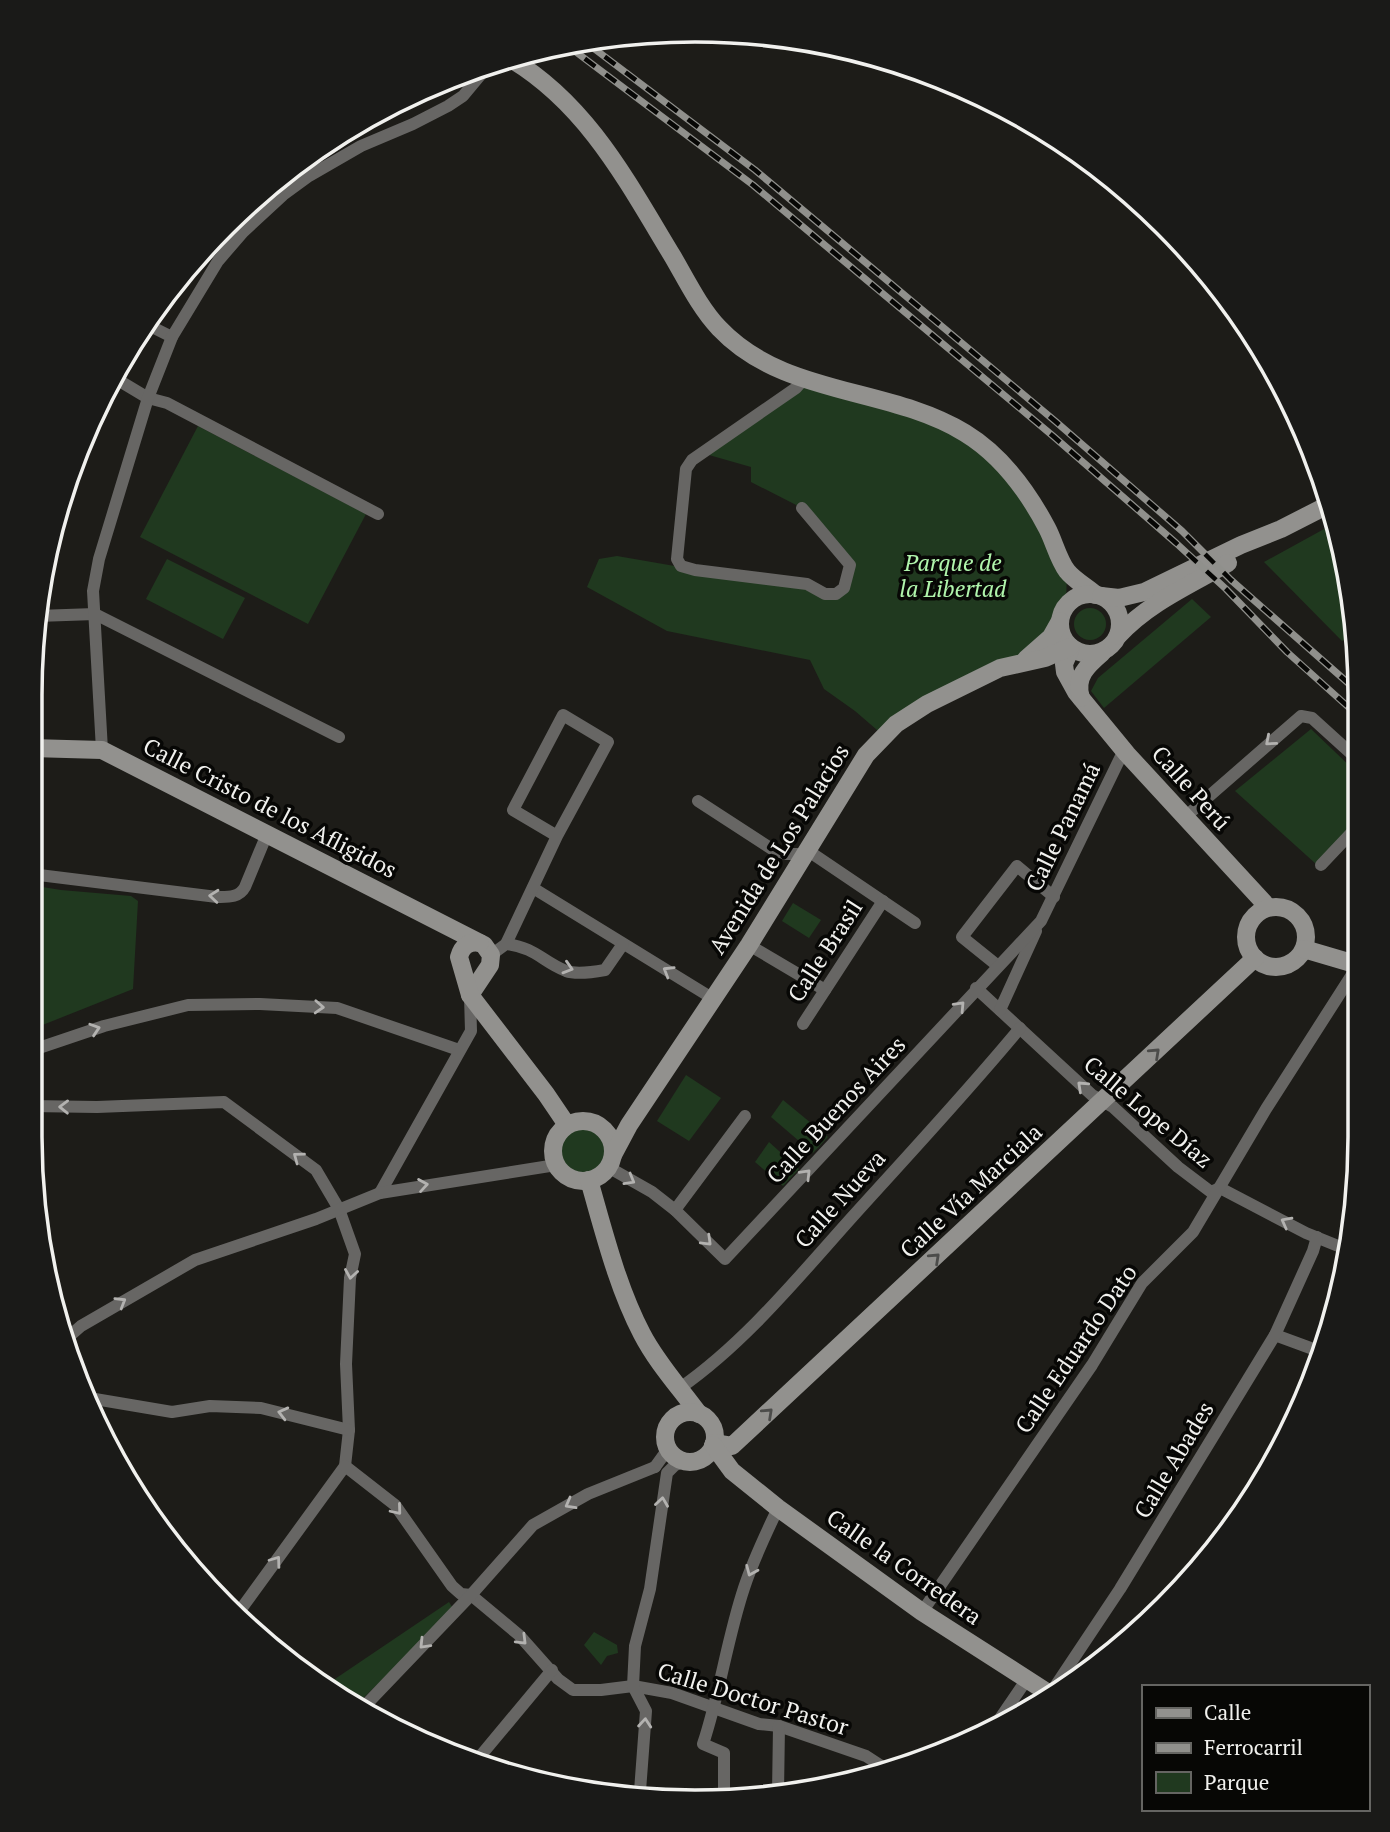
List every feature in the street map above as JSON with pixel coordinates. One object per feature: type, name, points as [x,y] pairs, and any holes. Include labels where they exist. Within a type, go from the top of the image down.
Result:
[{"type":"street","points":[[522,65],[575,111],[595,133],[626,179],[706,313],[719,329],[770,365],[803,380],[902,407],[940,421],[970,437],[1000,461],[1020,484],[1048,529],[1067,570],[1112,603],[1119,615],[1118,636]]},
{"type":"street","points":[[102,750],[93,591],[99,559],[148,398],[172,337],[218,261],[243,232],[283,195],[309,176],[361,146],[448,106],[463,96],[476,80]]},
{"type":"street","points":[[155,328],[172,337]]},
{"type":"street","points":[[802,508],[850,565],[844,589],[836,594],[825,594],[807,584],[695,570],[681,566],[677,559],[686,469],[692,460],[796,388],[803,380]]},
{"type":"street","points":[[122,382],[148,398],[167,403],[378,514]]},
{"type":"street","points":[[1062,615],[1075,598],[1087,594],[1114,599],[1133,596],[1321,509]]},
{"type":"street","points":[[1081,698],[1079,688],[1083,669],[1111,646],[1130,623],[1153,606],[1281,529]]},
{"type":"street","points":[[1067,570],[1061,633],[1070,648],[1087,655],[1102,653]]},
{"type":"street","points":[[47,616],[95,614],[338,737]]},
{"type":"street","name":"Avenida de Los Palacios","points":[[1024,661],[1051,637],[1062,615]]},
{"type":"street","points":[[1065,672],[1070,648]]},
{"type":"street","name":"Avenida de Los Palacios","points":[[610,1161],[629,1125],[749,945],[866,755],[896,724],[976,678],[1070,648]]},
{"type":"street","points":[[1045,658],[1057,663],[1065,672]]},
{"type":"street","name":"Calle Perú","points":[[1065,672],[1070,685],[1124,750],[1268,907]]},
{"type":"street","points":[[462,967],[472,975],[490,953],[533,888],[556,836],[608,742],[563,715],[513,810],[556,836]]},
{"type":"street","points":[[1184,818],[1301,716],[1312,718],[1348,751]]},
{"type":"street","name":"Calle Cristo de los Afligidos","points":[[42,748],[102,750],[490,953],[525,946],[568,971],[593,972],[605,970],[623,944]]},
{"type":"street","name":"Calle Panamá","points":[[1000,1010],[1087,822],[1124,750]]},
{"type":"street","points":[[698,801],[775,851],[786,854],[805,852],[915,923]]},
{"type":"street","points":[[42,875],[217,897],[234,896],[240,894],[245,887],[267,834]]},
{"type":"street","points":[[1321,865],[1348,836]]},
{"type":"street","points":[[998,966],[961,937],[1017,866],[1054,897]]},
{"type":"street","points":[[533,888],[712,998]]},
{"type":"street","name":"Calle Brasil","points":[[803,1024],[883,901]]},
{"type":"street","points":[[1268,907],[1288,909],[1299,917],[1306,932],[1304,947],[1295,960],[1279,967],[1268,966],[1255,958],[1248,946],[1247,930],[1253,918],[1268,907]]},
{"type":"street","name":"Calle Panamá","points":[[976,988],[1041,921]]},
{"type":"street","points":[[380,1192],[471,1031],[470,995],[459,957],[464,947],[474,942],[490,953]]},
{"type":"street","points":[[749,945],[825,990]]},
{"type":"street","points":[[1304,947],[1348,960]]},
{"type":"street","points":[[470,995],[490,953]]},
{"type":"street","name":"Calle Vía Marciala","points":[[713,1444],[732,1447],[1255,958]]},
{"type":"street","name":"Calle Eduardo Dato","points":[[922,1612],[1091,1365],[1142,1283],[1193,1232],[1266,1109],[1348,980]]},
{"type":"street","name":"Calle Lope Díaz","points":[[976,988],[1092,1095],[1113,1107],[1178,1167],[1211,1192],[1220,1188],[1338,1246]]},
{"type":"street","name":"Calle Buenos Aires","points":[[675,1210],[725,1259],[976,988]]},
{"type":"street","points":[[470,995],[567,1125]]},
{"type":"street","points":[[42,1047],[104,1026],[188,1005],[260,1004],[337,1008],[459,1050]]},
{"type":"street","name":"Calle Nueva","points":[[680,1388],[702,1372],[750,1328],[1020,1028]]},
{"type":"street","points":[[42,1106],[224,1102],[316,1170],[339,1209],[355,1254],[350,1278],[346,1364],[349,1430],[345,1466],[242,1608]]},
{"type":"street","points":[[610,1161],[675,1210],[745,1116]]},
{"type":"street","points":[[584,1122],[594,1124],[608,1135],[610,1161],[596,1178],[569,1178],[555,1165],[555,1141],[567,1125],[584,1122]]},
{"type":"street","points":[[608,1135],[629,1125]]},
{"type":"street","points":[[73,1333],[195,1260],[380,1192],[555,1165]]},
{"type":"street","points":[[368,1703],[471,1595],[533,1525],[588,1494],[705,1456],[713,1444],[712,1427],[657,1359],[643,1336],[607,1246],[589,1180]]},
{"type":"street","name":"Calle Abades","points":[[1063,1676],[1120,1590],[1275,1335],[1317,1237]]},
{"type":"street","points":[[1275,1335],[1312,1349]]},
{"type":"street","points":[[640,1788],[646,1711],[633,1686],[635,1646],[650,1589],[661,1470],[668,1449],[665,1431],[676,1416],[680,1388]]},
{"type":"street","points":[[97,1399],[172,1412],[210,1406],[261,1408],[349,1430]]},
{"type":"street","points":[[676,1416],[687,1412],[699,1414]]},
{"type":"street","name":"Calle la Corredera","points":[[713,1444],[732,1471],[778,1508],[922,1612],[1043,1690]]},
{"type":"street","points":[[668,1449],[678,1458],[691,1461]]},
{"type":"street","name":"Calle la Corredera","points":[[691,1461],[732,1471]]},
{"type":"street","name":"Calle Doctor Pastor","points":[[345,1466],[395,1505],[452,1586],[461,1594],[471,1595],[519,1635],[558,1679],[573,1690],[633,1686],[672,1693],[759,1724],[779,1726],[866,1756],[878,1764]]},
{"type":"street","points":[[724,1789],[724,1753],[703,1744],[715,1708],[719,1679],[745,1586],[778,1508]]},
{"type":"street","points":[[482,1754],[552,1670]]},
{"type":"street","points":[[1004,1712],[1027,1679]]},
{"type":"street","points":[[778,1784],[779,1726]]},
{"type":"green space","name":"Parque de la Libertad","points":[[803,380],[933,417],[1000,461],[1067,570],[1066,606],[1051,637],[884,736],[824,689],[810,660],[667,631],[587,587],[599,559],[617,556],[836,594],[850,565],[802,508],[751,482],[751,467],[702,453]]},
{"type":"green space","points":[[198,426],[366,514],[308,624],[140,537]]},
{"type":"green space","points":[[1326,528],[1345,639],[1342,641],[1264,562]]},
{"type":"green space","points":[[167,559],[245,598],[223,639],[146,599]]},
{"type":"green space","points":[[1192,599],[1211,617],[1104,708],[1091,691],[1098,678]]},
{"type":"green space","points":[[1090,608],[1101,613],[1106,624],[1101,635],[1090,640],[1079,635],[1074,624],[1079,613]]},
{"type":"green space","points":[[1311,729],[1348,764],[1348,831],[1316,864],[1235,791]]},
{"type":"green space","points":[[42,887],[131,896],[138,901],[133,989],[42,1025]]},
{"type":"green space","points":[[793,903],[821,920],[809,938],[782,921]]},
{"type":"green space","points":[[686,1075],[721,1098],[689,1141],[657,1121]]},
{"type":"green space","points":[[783,1100],[828,1137],[813,1153],[771,1117]]},
{"type":"green space","points":[[583,1128],[599,1135],[606,1151],[599,1167],[583,1174],[567,1167],[560,1151],[567,1135]]},
{"type":"green space","points":[[769,1142],[799,1169],[783,1186],[755,1162]]},
{"type":"green space","points":[[449,1602],[454,1610],[362,1699],[333,1680]]},
{"type":"green space","points":[[594,1632],[617,1645],[618,1653],[607,1656],[601,1665],[584,1645]]},
{"type":"railway","points":[[596,50],[755,170],[1055,421],[1182,531],[1231,580],[1348,683]]},
{"type":"railway","points":[[578,53],[753,185],[1053,436],[1176,543],[1226,589],[1287,652],[1348,707]]}]
